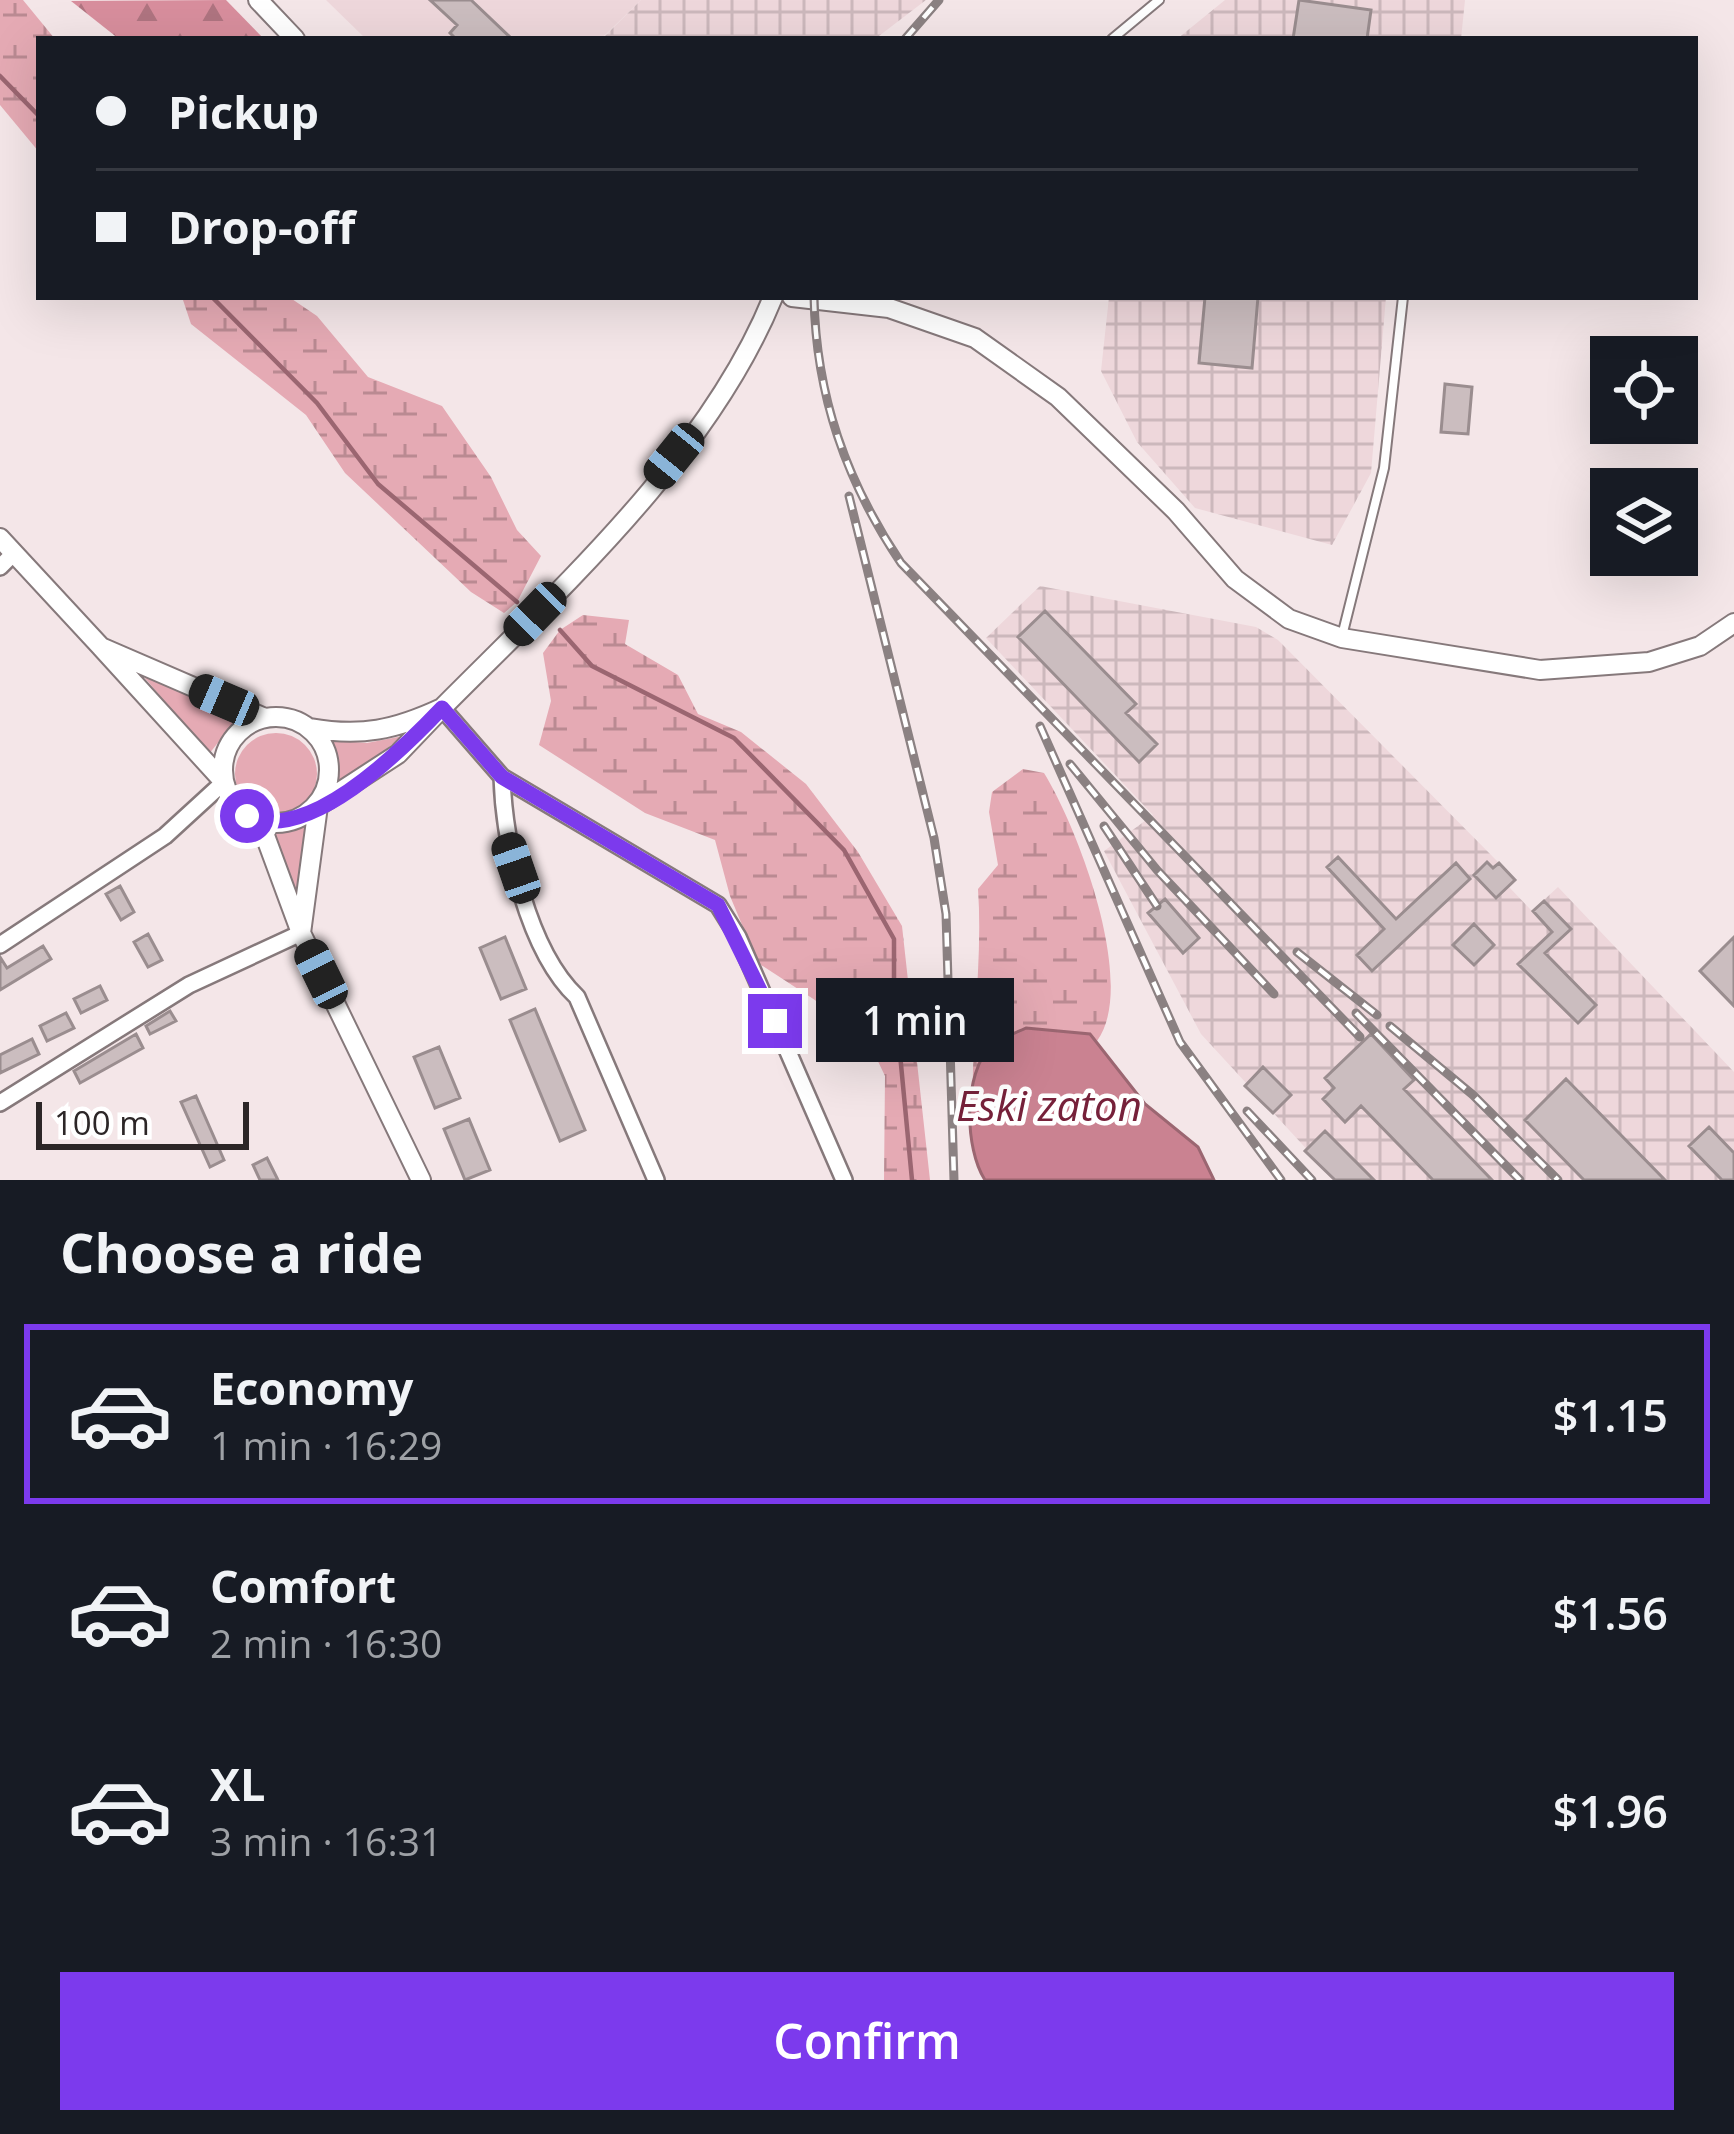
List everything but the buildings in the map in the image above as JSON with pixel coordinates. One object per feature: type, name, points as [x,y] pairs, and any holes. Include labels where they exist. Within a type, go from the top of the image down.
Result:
[{"type":"street","points":[[258,0],[292,36]]},
{"type":"street","points":[[5,553],[100,647],[224,782],[237,807],[260,822],[291,822],[368,778],[597,551],[700,424],[760,328],[771,300]]},
{"type":"street","points":[[808,300],[858,300],[975,338],[1023,371],[1176,511],[1234,579],[1288,619],[1342,638],[1540,670],[1588,669],[1649,662],[1700,646],[1734,623]]},
{"type":"street","points":[[100,647],[265,718]]},
{"type":"street","points":[[224,782],[223,765],[236,734],[265,718],[281,717],[346,735],[393,731],[442,708]]},
{"type":"street","points":[[442,708],[502,777],[718,905],[738,937],[844,1180]]},
{"type":"street","points":[[301,933],[317,806],[330,773],[321,741],[310,728]]},
{"type":"street","points":[[502,777],[504,832],[553,974],[577,997],[656,1180]]},
{"type":"street","points":[[0,945],[165,836],[224,782]]},
{"type":"street","points":[[260,822],[301,933],[421,1180]]},
{"type":"street","points":[[0,1103],[189,985],[301,933]]},
{"type":"lane","points":[[1116,36],[1159,0]]},
{"type":"lane","points":[[1342,638],[1384,468],[1403,300]]},
{"type":"shaded area","points":[[326,0],[641,0],[604,36],[363,36]]},
{"type":"shaded area","points":[[641,0],[926,0],[879,36],[605,36]]},
{"type":"shaded area","points":[[1225,0],[1465,0],[1461,36],[1181,36]]},
{"type":"shaded area","points":[[1109,300],[1386,300],[1371,473],[1332,545],[1195,508],[1137,442],[1101,371]]},
{"type":"shaded area","points":[[1040,586],[1256,627],[1278,640],[1515,880],[1509,887],[1532,911],[1558,887],[1734,1072],[1734,1180],[1335,1180],[1201,1034],[1104,851],[1153,815],[986,638]]},
{"type":"green space","points":[[0,0],[23,0],[53,36],[36,36],[36,148],[0,105]]},
{"type":"green space","points":[[226,0],[261,36],[115,36],[71,1]]},
{"type":"green space","points":[[183,300],[293,300],[317,316],[368,377],[442,406],[491,477],[517,530],[541,556],[517,602],[504,613],[471,592],[345,473],[306,415],[191,324]]},
{"type":"green space","points":[[583,615],[629,620],[625,644],[678,675],[698,714],[741,732],[806,784],[858,852],[902,926],[930,1180],[884,1180],[885,1076],[864,1032],[758,963],[730,896],[715,840],[645,813],[539,745],[551,701],[543,653],[560,630]]},
{"type":"green space","points":[[144,677],[239,716],[209,754]]},
{"type":"green space","points":[[276,733],[305,745],[317,774],[305,803],[276,815],[247,803],[235,774],[247,745]]},
{"type":"green space","points":[[403,736],[336,788],[338,767],[330,740],[367,743]]},
{"type":"green space","points":[[1023,769],[1044,773],[1087,867],[1107,946],[1108,1016],[1097,1041],[1090,1034],[975,1077],[973,1105],[978,889],[998,865],[989,812],[992,792]]},
{"type":"green space","points":[[310,821],[297,905],[268,830]]},
{"type":"water","name":"Eski zaton","points":[[1026,1028],[1090,1034],[1145,1104],[1198,1147],[1214,1180],[985,1180],[971,1131],[975,1074],[992,1045]]},
{"type":"waterway","points":[[0,76],[36,113]]},
{"type":"waterway","points":[[215,300],[317,403],[378,484],[517,602]]},
{"type":"waterway","points":[[560,630],[592,666],[734,738],[844,850],[894,939],[894,991],[912,1180]]},
{"type":"railway","points":[[908,36],[939,0]]},
{"type":"railway","points":[[814,300],[821,369],[838,436],[864,501],[901,563],[1360,1037]]},
{"type":"railway","points":[[849,496],[934,838],[946,914],[954,1180]]},
{"type":"railway","points":[[1040,726],[1180,1042],[1281,1180]]},
{"type":"railway","points":[[1070,764],[1157,870],[1274,994]]},
{"type":"railway","points":[[1104,826],[1157,906]]},
{"type":"railway","points":[[1297,952],[1377,1015]]},
{"type":"railway","points":[[1356,1013],[1520,1180]]},
{"type":"railway","points":[[1390,1026],[1473,1095],[1558,1180]]},
{"type":"railway","points":[[1247,1111],[1312,1180]]},
{"type":"route","points":[[247,816],[275,824],[305,815],[368,778],[442,708],[485,763],[502,777],[718,905],[738,937],[775,1021]]}]
